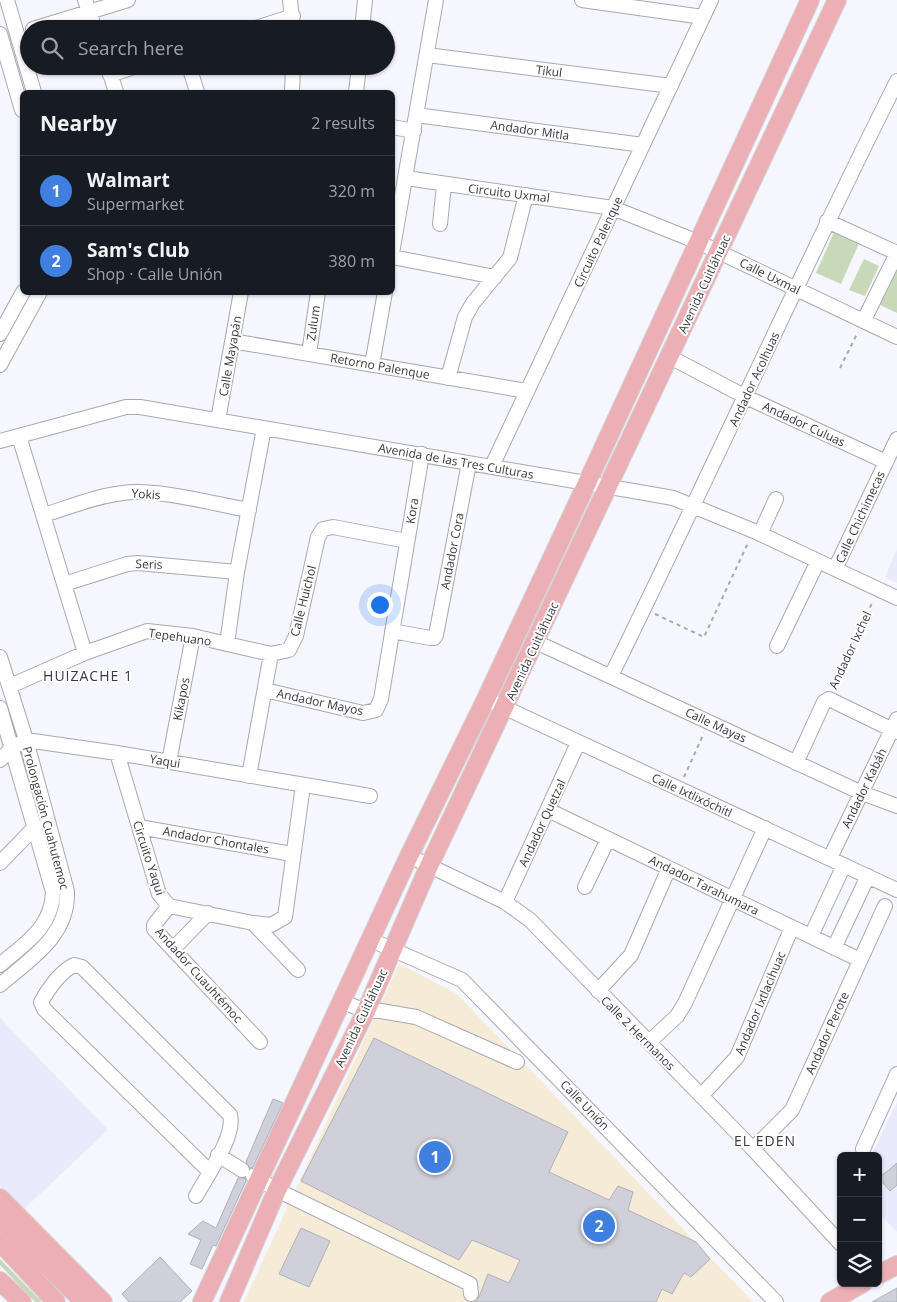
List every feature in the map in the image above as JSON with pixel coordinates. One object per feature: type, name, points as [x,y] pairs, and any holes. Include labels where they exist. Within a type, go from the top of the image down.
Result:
[{"type":"main road","name":"Avenida Cuitláhuac","points":[[204,1297],[251,1175],[343,1002],[409,856],[486,699],[587,484],[810,0]]},
{"type":"main road","name":"Avenida Cuitláhuac","points":[[230,1302],[277,1190],[366,1011],[429,866],[837,0]]},
{"type":"main road","points":[[0,1198],[103,1302]]},
{"type":"main road","points":[[0,1219],[84,1302]]},
{"type":"main road","points":[[0,1242],[56,1302]]},
{"type":"main road","points":[[882,1273],[897,1265]]},
{"type":"main road","points":[[0,1281],[22,1302]]},
{"type":"main road","points":[[830,1302],[856,1287]]},
{"type":"street","points":[[7,0],[20,26]]},
{"type":"street","points":[[55,20],[88,6],[128,0]]},
{"type":"street","points":[[290,0],[293,20]]},
{"type":"street","points":[[363,20],[365,0]]},
{"type":"street","points":[[395,228],[406,178],[436,0]]},
{"type":"street","points":[[582,0],[703,16]]},
{"type":"street","name":"Circuito Palenque","points":[[492,466],[711,0]]},
{"type":"street","points":[[88,6],[92,20]]},
{"type":"street","points":[[20,33],[1,36],[20,103]]},
{"type":"street","name":"Tikul","points":[[426,55],[671,86]]},
{"type":"street","points":[[31,75],[34,90]]},
{"type":"street","points":[[110,75],[115,90]]},
{"type":"street","points":[[192,75],[196,90]]},
{"type":"street","points":[[292,90],[293,75]]},
{"type":"street","points":[[356,90],[358,75]]},
{"type":"street","name":"Andador Acolhuas","points":[[611,676],[694,507],[827,220],[897,81]]},
{"type":"street","name":"Andador Mitla","points":[[416,115],[643,145]]},
{"type":"street","points":[[395,128],[414,131]]},
{"type":"street","name":"Circuito Uxmal","points":[[406,178],[444,185],[614,208]]},
{"type":"street","points":[[440,224],[444,185]]},
{"type":"street","points":[[448,378],[465,317],[473,303],[510,258],[526,195]]},
{"type":"street","name":"Calle Uxmal","points":[[614,208],[698,242],[897,337]]},
{"type":"street","points":[[827,220],[897,253],[864,320]]},
{"type":"street","points":[[395,258],[495,276]]},
{"type":"street","points":[[0,334],[21,295]]},
{"type":"street","points":[[0,366],[38,295]]},
{"type":"street","name":"Calle Mayapán","points":[[218,420],[240,295]]},
{"type":"street","name":"Zulum","points":[[309,354],[318,295]]},
{"type":"street","points":[[372,365],[384,295]]},
{"type":"street","name":"Retorno Palenque","points":[[232,341],[527,392]]},
{"type":"street","name":"Andador Culuas","points":[[670,357],[746,397],[886,462]]},
{"type":"street","name":"Avenida de las Tres Culturas","points":[[0,441],[126,407],[140,407],[492,466],[673,498],[757,532],[897,598]]},
{"type":"street","name":"Tepehuano","points":[[10,686],[85,653],[147,631],[193,636],[227,644],[237,572],[264,428]]},
{"type":"street","points":[[19,436],[85,653]]},
{"type":"street","name":"Calle Chichimecas","points":[[835,569],[897,438]]},
{"type":"street","name":"Kora","points":[[323,529],[333,527],[407,542],[422,454]]},
{"type":"street","name":"Andador Cora","points":[[392,631],[434,638],[470,463]]},
{"type":"street","name":"Yokis","points":[[44,515],[104,496],[125,492],[171,496],[249,510]]},
{"type":"street","points":[[757,532],[776,499]]},
{"type":"street","name":"Calle Huichol","points":[[271,654],[286,652],[294,640],[318,537],[323,529]]},
{"type":"street","points":[[392,631],[407,542]]},
{"type":"street","points":[[777,646],[818,561]]},
{"type":"street","name":"Seris","points":[[64,584],[127,564],[138,563],[237,572]]},
{"type":"street","name":"Andador Mayos","points":[[265,690],[363,713],[376,710],[381,699],[392,631]]},
{"type":"street","name":"Kikapos","points":[[169,762],[193,636]]},
{"type":"street","name":"Calle Mayas","points":[[536,642],[862,793],[897,806]]},
{"type":"street","points":[[227,644],[271,654],[249,776]]},
{"type":"street","name":"Prolongación Cuahutemoc","points":[[0,657],[26,740],[67,892],[67,903],[60,928],[49,941],[0,985]]},
{"type":"street","name":"Calle Ixtlixóchitl","points":[[486,699],[897,890]]},
{"type":"street","points":[[830,699],[895,727]]},
{"type":"street","name":"Andador Ixchel","points":[[796,763],[824,702],[830,699]]},
{"type":"street","name":"Prolongación Cuahutemoc","points":[[0,708],[36,826],[53,892],[51,912],[39,930],[0,966]]},
{"type":"street","name":"Andador Kabáh","points":[[830,858],[895,727]]},
{"type":"street","points":[[0,760],[12,748],[26,740]]},
{"type":"street","name":"Yaqui","points":[[26,740],[117,753],[303,785]]},
{"type":"street","name":"Andador Quetzal","points":[[505,902],[578,743]]},
{"type":"street","name":"Circuito Yaqui","points":[[117,753],[159,894],[169,906],[254,923],[271,925],[285,917],[292,854],[303,785]]},
{"type":"street","points":[[303,785],[370,796]]},
{"type":"street","name":"Andador Tarahumara","points":[[548,810],[860,960]]},
{"type":"street","points":[[0,863],[36,826]]},
{"type":"street","name":"Andador Chontales","points":[[139,827],[292,854]]},
{"type":"street","points":[[649,1042],[676,1016],[685,1003],[765,828]]},
{"type":"street","points":[[585,887],[608,839]]},
{"type":"street","name":"Calle 2 Hermanos","points":[[409,856],[505,902],[530,920],[753,1150],[839,1242]]},
{"type":"street","points":[[812,936],[844,865]]},
{"type":"street","points":[[598,991],[631,955],[669,868]]},
{"type":"street","points":[[834,948],[868,876]]},
{"type":"street","name":"Andador Cuauhtémoc","points":[[169,906],[154,927],[260,1042]]},
{"type":"street","name":"Andador Perote","points":[[753,1150],[792,1110],[885,906]]},
{"type":"street","points":[[173,949],[208,913]]},
{"type":"street","points":[[254,923],[298,970]]},
{"type":"street","name":"Andador Ixtlacihuac","points":[[700,1096],[728,1070],[737,1057],[792,927]]},
{"type":"street","name":"Calle Unión","points":[[372,940],[462,980],[776,1302]]},
{"type":"street","points":[[196,1196],[210,1171],[218,1156],[231,1129],[230,1115],[82,967],[74,965],[68,968],[45,995],[41,1002],[44,1009],[210,1171]]},
{"type":"street","points":[[343,1002],[366,1011],[381,1011],[416,1017],[517,1062]]},
{"type":"street","points":[[863,1149],[897,1074]]},
{"type":"street","points":[[218,1156],[277,1190],[470,1284],[471,1294]]},
{"type":"street","points":[[204,1297],[230,1302]]},
{"type":"path","points":[[840,368],[864,320]]},
{"type":"path","points":[[644,609],[704,637],[757,532]]},
{"type":"path","name":"Andador Ixchel","points":[[830,699],[831,690],[878,589]]},
{"type":"path","points":[[679,789],[709,722]]},
{"type":"shaded area","points":[[897,549],[897,583],[885,577]]},
{"type":"shaded area","points":[[399,964],[457,994],[753,1302],[244,1302]]},
{"type":"shaded area","points":[[0,1018],[108,1130],[23,1210],[0,1186]]},
{"type":"shaded area","points":[[897,1102],[897,1232],[882,1216],[882,1152],[873,1152]]},
{"type":"green space","points":[[835,230],[860,241],[841,284],[816,273]]},
{"type":"green space","points":[[864,259],[879,266],[865,296],[849,290]]},
{"type":"green space","points":[[897,271],[897,313],[880,305]]},
{"type":"green space","points":[[0,1259],[42,1302],[35,1302],[0,1265]]},
{"type":"building","points":[[374,1038],[568,1132],[549,1172],[609,1200],[618,1186],[633,1192],[628,1210],[696,1242],[710,1259],[691,1277],[684,1273],[672,1294],[662,1289],[656,1302],[475,1302],[479,1297],[488,1274],[509,1283],[520,1260],[472,1240],[459,1260],[301,1181]]},
{"type":"building","points":[[273,1099],[283,1103],[253,1167],[250,1168],[246,1162]]},
{"type":"building","points":[[897,1163],[897,1185],[890,1191],[882,1182],[882,1176]]},
{"type":"building","points":[[238,1178],[245,1178],[246,1181],[216,1246],[213,1245],[202,1269],[190,1264],[201,1240],[188,1234],[203,1221],[216,1228]]},
{"type":"building","points":[[301,1228],[330,1241],[309,1287],[279,1274]]},
{"type":"building","points":[[160,1257],[192,1291],[180,1302],[129,1302],[122,1294]]},
{"type":"building","points":[[897,1288],[897,1302],[872,1302]]},
{"type":"place","name":"Walmart","points":[[435,1157]]},
{"type":"place","name":"Sam's Club","points":[[599,1226]]},
{"type":"district","name":"HUIZACHE 1","points":[[88,675]]},
{"type":"district","name":"EL EDEN","points":[[765,1140]]}]
